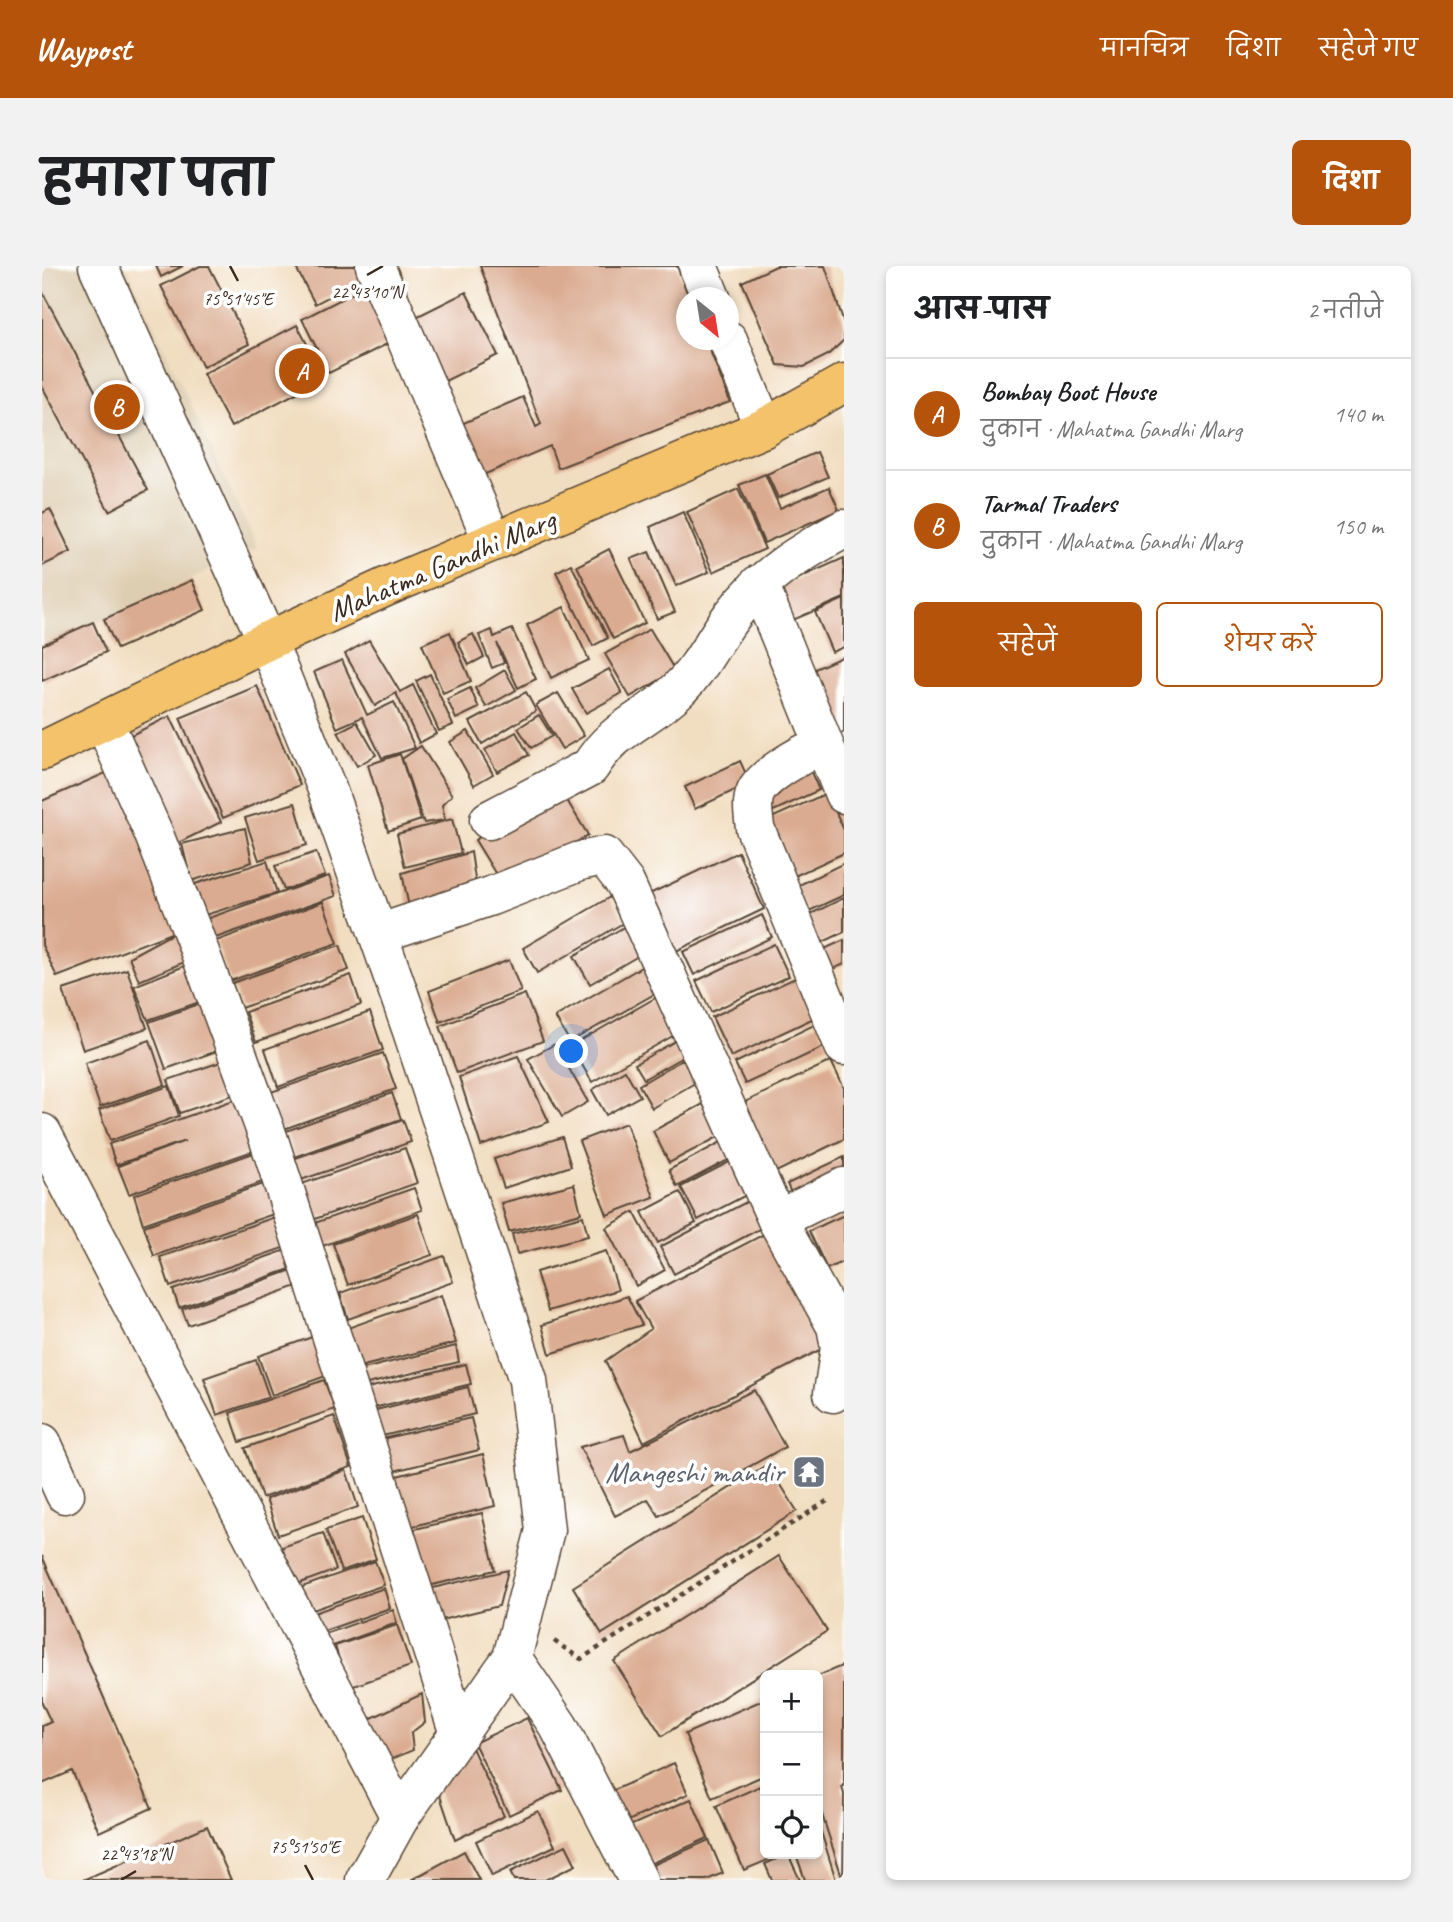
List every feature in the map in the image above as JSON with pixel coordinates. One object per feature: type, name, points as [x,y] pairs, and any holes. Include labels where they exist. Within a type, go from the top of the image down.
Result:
[{"type":"main road","name":"Mahatma Gandhi Marg","points":[[42,751],[267,641],[388,586],[764,428],[844,383]]},
{"type":"street","points":[[98,266],[267,641],[327,789],[528,1380],[545,1530],[512,1658],[400,1817],[365,1880]]},
{"type":"street","points":[[375,266],[493,542]]},
{"type":"street","points":[[698,266],[707,287]]},
{"type":"street","points":[[732,350],[764,428]]},
{"type":"street","points":[[489,820],[590,767],[600,751],[619,732],[677,692],[704,661],[730,618],[759,584],[792,558],[844,529]]},
{"type":"street","points":[[759,584],[844,794]]},
{"type":"street","points":[[104,722],[153,832],[261,1116],[459,1734]]},
{"type":"street","points":[[822,744],[790,761],[755,791],[753,802],[755,828],[844,1046]]},
{"type":"street","points":[[378,934],[491,896],[580,860],[604,856],[625,883],[777,1220],[836,1326],[840,1347],[832,1393]]},
{"type":"street","points":[[42,1133],[400,1817]]},
{"type":"street","points":[[777,1220],[844,1187]]},
{"type":"street","points":[[42,1443],[65,1494]]},
{"type":"street","points":[[512,1658],[559,1727],[638,1880]]},
{"type":"path","points":[[522,1620],[581,1659],[827,1501]]},
{"type":"shaded area","points":[[42,266],[126,266],[257,548],[42,648]]},
{"type":"building","points":[[156,266],[183,266],[161,277]]},
{"type":"building","points":[[200,266],[209,266],[249,344],[203,367],[161,286]]},
{"type":"building","points":[[295,266],[357,266],[363,279],[315,304]]},
{"type":"building","points":[[480,266],[677,266],[685,287],[676,287],[676,350],[710,350],[730,402],[558,468],[550,446],[481,476],[459,425],[523,397],[536,427],[541,424]]},
{"type":"building","points":[[776,266],[825,266],[844,323],[844,340],[828,355],[804,367],[778,365],[742,282]]},
{"type":"building","points":[[363,288],[391,342],[329,373],[302,319]]},
{"type":"building","points":[[42,291],[148,490],[109,511],[42,386]]},
{"type":"building","points":[[466,292],[498,355],[441,383],[410,320]]},
{"type":"building","points":[[297,325],[325,378],[231,427],[203,374]]},
{"type":"building","points":[[817,452],[828,477],[778,498],[767,474]]},
{"type":"building","points":[[765,474],[780,508],[829,487],[839,510],[764,543],[739,485]]},
{"type":"building","points":[[738,489],[765,549],[713,572],[687,512]]},
{"type":"building","points":[[50,509],[71,552],[42,566],[42,513]]},
{"type":"building","points":[[683,512],[709,572],[676,586],[650,527]]},
{"type":"building","points":[[609,549],[645,623],[613,639],[577,566]]},
{"type":"building","points":[[649,552],[675,612],[657,619],[631,559]]},
{"type":"building","points":[[844,558],[844,598],[786,623],[772,590]]},
{"type":"building","points":[[571,564],[608,638],[593,646],[556,572]]},
{"type":"building","points":[[192,580],[205,610],[117,649],[104,619]]},
{"type":"building","points":[[844,599],[844,647],[832,652],[815,612]]},
{"type":"building","points":[[564,607],[589,660],[551,678],[527,625]]},
{"type":"building","points":[[93,622],[106,652],[42,681],[42,645]]},
{"type":"building","points":[[512,629],[536,679],[518,688],[497,643],[504,663],[492,668],[479,635],[492,630],[494,637]]},
{"type":"building","points":[[650,629],[675,671],[630,697],[605,654]]},
{"type":"building","points":[[450,632],[471,681],[443,693],[422,644]]},
{"type":"building","points":[[473,634],[484,657],[469,665],[458,642]]},
{"type":"building","points":[[369,640],[400,692],[413,685],[436,734],[419,743],[396,693],[375,706],[345,654]]},
{"type":"building","points":[[844,656],[844,732],[837,736],[808,672]]},
{"type":"building","points":[[342,660],[367,715],[394,702],[415,748],[382,758],[362,717],[337,728],[314,672]]},
{"type":"building","points":[[609,669],[622,693],[586,713],[572,689]]},
{"type":"building","points":[[505,670],[516,690],[486,707],[475,688]]},
{"type":"building","points":[[430,674],[453,725],[439,731],[416,681]]},
{"type":"building","points":[[257,686],[300,785],[223,818],[180,718]]},
{"type":"building","points":[[470,688],[479,708],[456,719],[447,699]]},
{"type":"building","points":[[526,692],[536,711],[482,744],[470,722]]},
{"type":"building","points":[[558,693],[584,736],[562,749],[536,705]]},
{"type":"building","points":[[539,715],[552,736],[531,748],[518,728]]},
{"type":"building","points":[[170,716],[221,822],[172,846],[121,740]]},
{"type":"building","points":[[357,722],[376,755],[357,766],[338,732]]},
{"type":"building","points":[[468,731],[493,774],[474,785],[450,742]]},
{"type":"building","points":[[516,732],[529,755],[497,772],[485,750]]},
{"type":"building","points":[[421,746],[452,795],[442,805],[445,820],[424,823],[402,759]]},
{"type":"building","points":[[400,754],[421,820],[388,831],[368,765]]},
{"type":"building","points":[[740,761],[750,783],[695,809],[685,787]]},
{"type":"building","points":[[117,768],[179,930],[57,977],[42,945],[42,801]]},
{"type":"building","points":[[810,770],[819,790],[767,814],[758,794]]},
{"type":"building","points":[[560,789],[588,835],[503,886],[475,840]]},
{"type":"building","points":[[827,793],[844,830],[844,853],[784,881],[758,824]]},
{"type":"building","points":[[295,803],[307,845],[259,860],[245,818]]},
{"type":"building","points":[[452,819],[461,853],[405,867],[397,834]]},
{"type":"building","points":[[245,828],[252,862],[191,881],[182,844]]},
{"type":"building","points":[[316,852],[325,876],[284,890],[275,866]]},
{"type":"building","points":[[471,852],[477,893],[410,912],[402,873]]},
{"type":"building","points":[[738,852],[764,909],[670,954],[643,897]]},
{"type":"building","points":[[267,861],[277,893],[205,915],[195,884]]},
{"type":"building","points":[[844,863],[844,895],[807,912],[795,887]]},
{"type":"building","points":[[329,876],[336,896],[204,942],[197,922]]},
{"type":"building","points":[[610,897],[625,922],[537,973],[523,948]]},
{"type":"building","points":[[844,898],[844,932],[815,946],[802,918]]},
{"type":"building","points":[[323,902],[338,943],[230,981],[216,941]]},
{"type":"building","points":[[762,915],[772,937],[694,975],[683,952]]},
{"type":"building","points":[[629,924],[645,952],[590,984],[574,956]]},
{"type":"building","points":[[179,930],[194,958],[139,981],[129,957]]},
{"type":"building","points":[[844,940],[844,964],[830,971],[820,951]]},
{"type":"building","points":[[774,944],[789,976],[711,1012],[696,981]]},
{"type":"building","points":[[340,945],[349,970],[241,1008],[232,983]]},
{"type":"building","points":[[509,960],[521,991],[440,1022],[429,991]]},
{"type":"building","points":[[197,961],[211,998],[148,1020],[134,986]]},
{"type":"building","points":[[650,962],[665,988],[570,1042],[555,1017]]},
{"type":"building","points":[[127,969],[147,1028],[83,1050],[63,990]]},
{"type":"building","points":[[351,975],[361,1005],[256,1042],[245,1012]]},
{"type":"building","points":[[795,978],[814,1018],[731,1057],[712,1017]]},
{"type":"building","points":[[664,993],[685,1029],[592,1082],[571,1046]]},
{"type":"building","points":[[525,994],[543,1041],[457,1073],[440,1026]]},
{"type":"building","points":[[210,1000],[226,1048],[166,1069],[149,1022]]},
{"type":"building","points":[[370,1012],[383,1050],[278,1087],[265,1049]]},
{"type":"building","points":[[818,1023],[828,1045],[745,1084],[735,1063]]},
{"type":"building","points":[[684,1036],[693,1051],[644,1079],[635,1064]]},
{"type":"building","points":[[150,1040],[165,1085],[100,1107],[85,1063]]},
{"type":"building","points":[[555,1044],[588,1102],[562,1117],[528,1059]]},
{"type":"building","points":[[383,1053],[396,1089],[281,1130],[268,1093]]},
{"type":"building","points":[[518,1056],[549,1122],[481,1146],[459,1077]]},
{"type":"building","points":[[687,1057],[700,1080],[652,1108],[639,1085]]},
{"type":"building","points":[[232,1058],[244,1091],[180,1113],[168,1080]]},
{"type":"building","points":[[831,1061],[844,1088],[844,1139],[772,1174],[739,1105]]},
{"type":"building","points":[[625,1070],[640,1096],[606,1115],[592,1090]]},
{"type":"building","points":[[169,1086],[179,1116],[110,1141],[99,1110]]},
{"type":"building","points":[[392,1093],[401,1119],[294,1157],[286,1131]]},
{"type":"building","points":[[242,1097],[259,1149],[129,1194],[118,1166],[185,1141],[116,1165],[109,1144]]},
{"type":"building","points":[[703,1104],[720,1136],[669,1163],[653,1131]]},
{"type":"building","points":[[403,1120],[411,1142],[301,1180],[293,1159]]},
{"type":"building","points":[[626,1123],[654,1197],[607,1215],[579,1141]]},
{"type":"building","points":[[562,1137],[571,1166],[504,1188],[494,1159]]},
{"type":"building","points":[[723,1141],[732,1158],[677,1187],[669,1170]]},
{"type":"building","points":[[405,1148],[417,1183],[309,1221],[296,1186]]},
{"type":"building","points":[[262,1150],[271,1179],[143,1224],[134,1195]]},
{"type":"building","points":[[844,1157],[844,1183],[797,1206],[787,1184]]},
{"type":"building","points":[[735,1159],[752,1192],[698,1220],[681,1187]]},
{"type":"building","points":[[272,1181],[282,1211],[154,1256],[144,1226]]},
{"type":"building","points":[[574,1184],[581,1213],[509,1232],[501,1203]]},
{"type":"building","points":[[414,1188],[422,1210],[317,1248],[309,1225]]},
{"type":"building","points":[[680,1192],[696,1223],[658,1243],[642,1212]]},
{"type":"building","points":[[754,1198],[767,1225],[674,1274],[660,1247]]},
{"type":"building","points":[[634,1212],[665,1270],[636,1286],[606,1228]]},
{"type":"building","points":[[418,1214],[432,1255],[348,1285],[333,1244]]},
{"type":"building","points":[[844,1215],[844,1261],[827,1269],[809,1231]]},
{"type":"building","points":[[583,1216],[588,1236],[517,1254],[512,1234]]},
{"type":"building","points":[[275,1217],[286,1247],[170,1287],[160,1257]]},
{"type":"building","points":[[770,1231],[829,1345],[644,1442],[605,1361],[651,1329],[635,1301]]},
{"type":"building","points":[[286,1250],[293,1268],[179,1308],[173,1290]]},
{"type":"building","points":[[606,1251],[618,1290],[548,1311],[536,1272]]},
{"type":"building","points":[[444,1256],[453,1282],[348,1319],[340,1293]]},
{"type":"building","points":[[295,1269],[300,1285],[188,1325],[182,1309]]},
{"type":"building","points":[[441,1295],[456,1343],[355,1368],[342,1330]]},
{"type":"building","points":[[627,1296],[642,1325],[550,1354],[542,1325]]},
{"type":"building","points":[[315,1336],[329,1375],[272,1395],[258,1356]]},
{"type":"building","points":[[456,1346],[459,1362],[363,1385],[359,1370]]},
{"type":"building","points":[[256,1360],[269,1397],[217,1415],[204,1378]]},
{"type":"building","points":[[466,1364],[471,1384],[365,1410],[360,1390]]},
{"type":"building","points":[[324,1380],[335,1409],[240,1442],[230,1413]]},
{"type":"building","points":[[468,1387],[475,1414],[378,1437],[372,1411]]},
{"type":"building","points":[[754,1390],[785,1447],[659,1516],[648,1499],[615,1516],[580,1447],[624,1435],[630,1451]]},
{"type":"building","points":[[334,1416],[351,1467],[262,1498],[245,1448]]},
{"type":"building","points":[[471,1418],[479,1450],[390,1472],[382,1439]]},
{"type":"building","points":[[483,1454],[495,1506],[401,1529],[389,1478]]},
{"type":"building","points":[[768,1464],[797,1511],[602,1634],[573,1587]]},
{"type":"building","points":[[346,1470],[358,1507],[278,1535],[266,1499]]},
{"type":"building","points":[[482,1513],[495,1570],[420,1588],[407,1531]]},
{"type":"building","points":[[362,1518],[376,1559],[341,1571],[326,1530]]},
{"type":"building","points":[[323,1533],[336,1570],[295,1585],[282,1547]]},
{"type":"building","points":[[42,1556],[152,1808],[99,1832],[72,1771],[42,1784],[42,1726],[51,1722],[42,1703]]},
{"type":"building","points":[[779,1556],[827,1631],[766,1670],[760,1670],[760,1674],[662,1736],[614,1661]]},
{"type":"building","points":[[375,1561],[384,1585],[310,1611],[302,1587]]},
{"type":"building","points":[[508,1570],[499,1606],[433,1622],[425,1590]]},
{"type":"building","points":[[384,1588],[390,1608],[318,1633],[311,1614]]},
{"type":"building","points":[[393,1610],[397,1623],[330,1647],[325,1634]]},
{"type":"building","points":[[397,1625],[411,1666],[348,1688],[335,1646]]},
{"type":"building","points":[[844,1665],[843,1880],[823,1818],[823,1674]]},
{"type":"building","points":[[422,1694],[425,1722],[411,1733],[413,1750],[378,1765],[359,1724]]},
{"type":"building","points":[[760,1701],[760,1777],[712,1798],[685,1734]]},
{"type":"building","points":[[527,1718],[562,1790],[509,1815],[474,1743]]},
{"type":"building","points":[[472,1748],[504,1816],[455,1840],[435,1781]]},
{"type":"building","points":[[674,1763],[688,1794],[619,1825],[605,1794]]},
{"type":"building","points":[[760,1786],[760,1859],[770,1859],[744,1870],[716,1806]]},
{"type":"building","points":[[691,1799],[708,1838],[643,1867],[625,1828]]},
{"type":"building","points":[[538,1811],[555,1846],[492,1876],[476,1841]]},
{"type":"building","points":[[207,1826],[231,1880],[83,1880]]},
{"type":"building","points":[[823,1838],[836,1880],[805,1880],[798,1859],[823,1859]]},
{"type":"building","points":[[709,1840],[723,1873],[707,1880],[652,1880],[646,1868]]},
{"type":"building","points":[[566,1845],[576,1865],[545,1880],[514,1880],[510,1872]]},
{"type":"building","points":[[464,1851],[479,1880],[411,1880]]},
{"type":"building","points":[[776,1859],[790,1859],[800,1880],[772,1880],[765,1864]]},
{"type":"place","name":"Bombay Boot House","points":[[302,371]]},
{"type":"place","name":"Tarmal Traders","points":[[117,407]]},
{"type":"place","name":"Mangeshi mandir","points":[[809,1472]]}]
